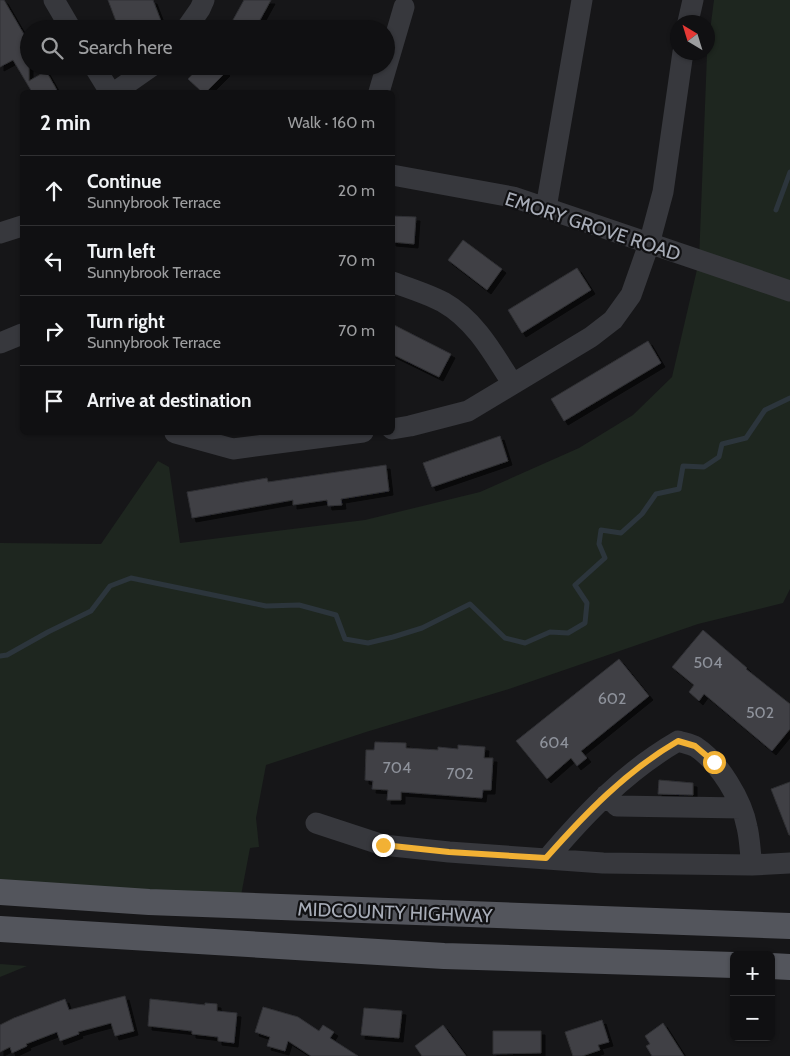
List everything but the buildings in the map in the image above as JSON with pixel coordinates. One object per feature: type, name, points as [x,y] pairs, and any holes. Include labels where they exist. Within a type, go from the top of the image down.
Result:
[{"type":"main road","name":"MIDCOUNTY HIGHWAY","points":[[0,892],[167,903],[790,926]]},
{"type":"main road","name":"MIDCOUNTY HIGHWAY","points":[[0,929],[444,956],[730,965]]},
{"type":"main road","points":[[775,966],[790,967]]},
{"type":"street","points":[[54,0],[66,20]]},
{"type":"street","points":[[192,20],[204,0]]},
{"type":"street","points":[[546,208],[582,0]]},
{"type":"street","points":[[690,15],[693,0]]},
{"type":"street","points":[[395,37],[404,6]]},
{"type":"street","points":[[395,428],[410,426],[468,411],[591,337],[613,320],[631,295],[649,244],[664,192],[682,60]]},
{"type":"street","points":[[100,75],[109,90]]},
{"type":"street","points":[[118,90],[139,75]]},
{"type":"street","points":[[380,90],[384,75]]},
{"type":"street","name":"EMORY GROVE ROAD","points":[[395,176],[513,197],[790,291]]},
{"type":"street","points":[[0,233],[20,227]]},
{"type":"street","points":[[395,283],[443,302],[466,319],[483,338],[512,383]]},
{"type":"street","points":[[0,344],[20,335]]},
{"type":"street","points":[[182,435],[234,449],[340,435]]},
{"type":"street","points":[[546,858],[606,795],[656,754],[678,741],[695,746],[714,762],[729,784],[742,808],[747,826],[752,866]]},
{"type":"street","points":[[606,795],[617,806],[742,808]]},
{"type":"street","points":[[316,823],[383,845],[449,852],[603,863],[752,866],[790,863]]},
{"type":"shaded area","points":[[714,0],[790,0],[790,589],[783,603],[698,624],[509,689],[366,732],[266,765],[256,818],[259,847],[250,848],[239,906],[0,892],[0,543],[101,544],[158,461],[169,467],[180,543],[365,520],[480,492],[579,448],[633,415],[672,377],[699,261],[707,60],[715,60],[715,15],[712,15]]},
{"type":"shaded area","points":[[0,964],[27,966],[0,977]]},
{"type":"waterway","points":[[776,210],[790,172]]},
{"type":"waterway","points":[[0,656],[7,655],[91,611],[110,586],[131,578],[266,606],[299,605],[336,615],[345,639],[368,643],[422,628],[470,604],[505,638],[525,643],[550,632],[568,633],[585,623],[587,603],[575,585],[605,558],[599,544],[601,530],[621,533],[642,514],[656,494],[679,489],[683,466],[704,467],[719,457],[722,444],[746,438],[765,410],[790,398]]},
{"type":"route","points":[[383,845],[449,852],[546,858],[606,795],[656,754],[678,741],[695,746],[714,762]]}]
